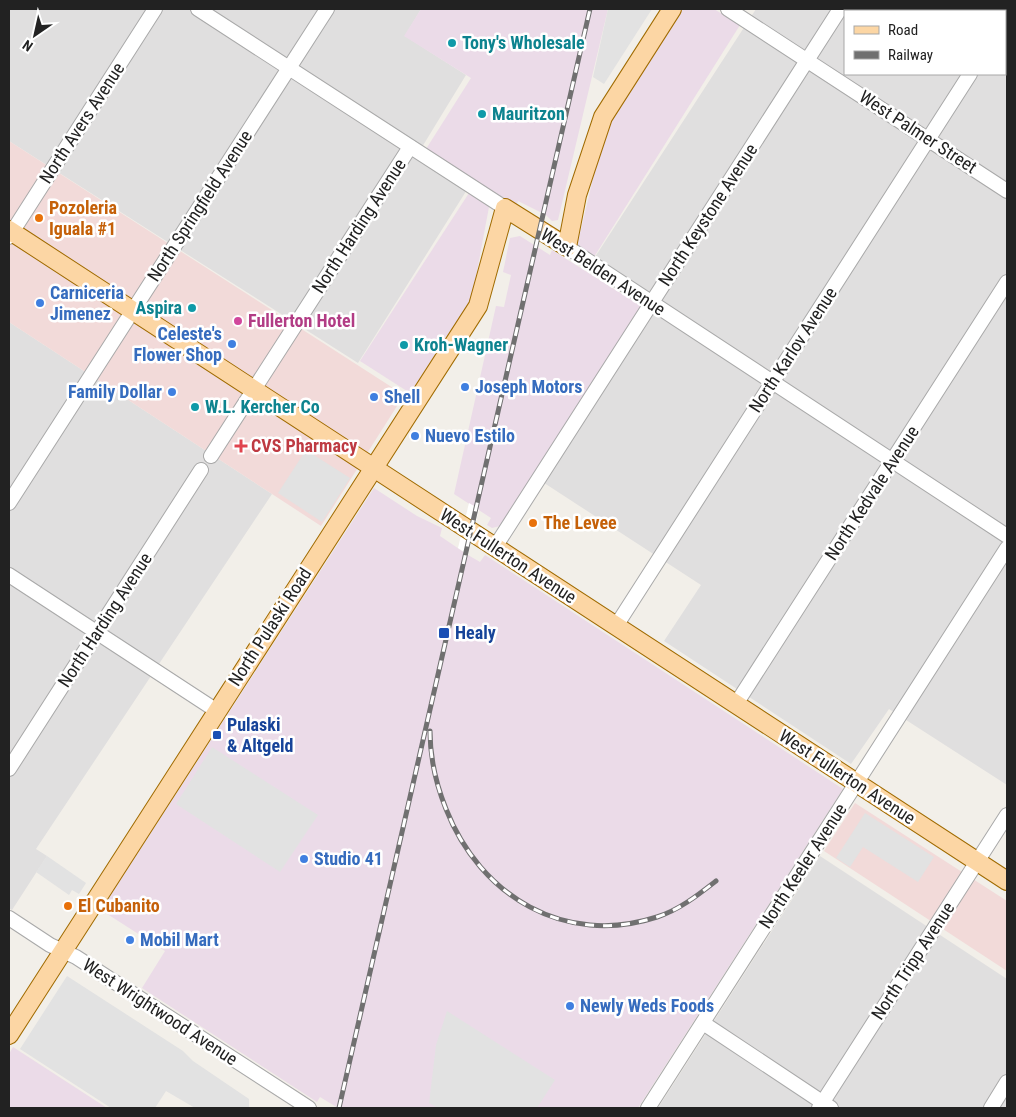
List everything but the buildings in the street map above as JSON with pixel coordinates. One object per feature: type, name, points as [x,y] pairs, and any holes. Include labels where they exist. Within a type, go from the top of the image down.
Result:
[{"type":"main road","points":[[566,248],[577,195],[603,117],[672,9]]},
{"type":"main road","name":"West Belden Avenue","points":[[505,208],[566,248]]},
{"type":"main road","name":"North Pulaski Road","points":[[9,1035],[478,306],[505,208]]},
{"type":"main road","name":"West Fullerton Avenue","points":[[10,233],[132,310],[1007,881]]},
{"type":"street","name":"North Avers Avenue","points":[[10,233],[155,9]]},
{"type":"street","name":"West Belden Avenue","points":[[198,9],[505,208]]},
{"type":"street","name":"North Springfield Avenue","points":[[9,503],[326,9]]},
{"type":"street","name":"West Palmer Street","points":[[728,9],[1007,190]]},
{"type":"street","name":"North Keystone Avenue","points":[[495,547],[840,9]]},
{"type":"street","name":"North Karlov Avenue","points":[[616,626],[969,75]]},
{"type":"street","name":"North Harding Avenue","points":[[211,456],[410,147]]},
{"type":"street","name":"West Belden Avenue","points":[[566,248],[1007,536]]},
{"type":"street","name":"North Kedvale Avenue","points":[[736,704],[1007,282]]},
{"type":"street","name":"North Harding Avenue","points":[[9,769],[201,470]]},
{"type":"street","name":"North Keeler Avenue","points":[[648,1108],[1007,548]]},
{"type":"street","points":[[9,576],[216,711]]},
{"type":"street","name":"North Tripp Avenue","points":[[824,1106],[1007,815]]},
{"type":"street","name":"West Wrightwood Avenue","points":[[9,918],[50,946],[76,957],[310,1108]]},
{"type":"street","points":[[703,1023],[824,1106]]},
{"type":"street","points":[[991,1108],[1007,1082]]},
{"type":"shaded area","points":[[9,9],[421,9],[405,36],[466,75],[419,152],[470,185],[358,363],[9,141]]},
{"type":"shaded area","points":[[421,9],[608,9],[558,220],[552,221],[546,215],[518,201],[517,204],[494,193],[426,149],[471,78],[404,36]]},
{"type":"shaded area","points":[[608,9],[652,9],[604,84],[593,77]]},
{"type":"shaded area","points":[[682,9],[714,9],[740,25],[594,257],[577,246],[605,128]]},
{"type":"shaded area","points":[[756,9],[1007,9],[1007,785],[889,709],[851,764],[664,641],[701,585],[538,479],[659,300],[595,257]]},
{"type":"shaded area","points":[[9,141],[404,395],[321,526],[9,322]]},
{"type":"shaded area","points":[[469,193],[489,207],[472,298],[410,393],[360,361]]},
{"type":"shaded area","points":[[520,236],[550,255],[552,250],[641,306],[500,526],[492,528],[487,525],[491,518],[454,494],[496,306],[504,307],[511,275],[503,272],[510,238]]},
{"type":"shaded area","points":[[9,322],[272,494],[36,849],[47,856],[12,910],[9,908]]},
{"type":"shaded area","points":[[306,450],[350,478],[322,522],[278,493]]},
{"type":"shaded area","points":[[374,488],[417,516],[442,528],[440,536],[468,555],[480,562],[485,555],[843,789],[638,1108],[338,1108],[320,1097],[317,1102],[142,988],[165,951],[101,910]]},
{"type":"shaded area","points":[[212,747],[318,815],[280,872],[176,804]]},
{"type":"shaded area","points":[[855,803],[1007,901],[1007,971],[824,851]]},
{"type":"shaded area","points":[[865,813],[934,857],[918,882],[863,847],[850,867],[836,858]]},
{"type":"shaded area","points":[[47,856],[86,883],[79,894],[72,890],[69,895],[36,872]]},
{"type":"shaded area","points":[[820,856],[1007,979],[1007,1108],[658,1108]]},
{"type":"shaded area","points":[[67,976],[183,1051],[193,1061],[249,1099],[249,1108],[195,1108],[166,1091],[155,1108],[111,1108],[20,1049]]},
{"type":"shaded area","points":[[447,1011],[555,1080],[537,1108],[438,1108],[429,1103],[436,1045]]},
{"type":"shaded area","points":[[13,1047],[107,1108],[9,1108],[9,1054]]},
{"type":"pier","points":[[469,503],[479,509],[468,555],[458,548]]},
{"type":"railway","points":[[339,1108],[590,9]]},
{"type":"railway","points":[[430,731],[432,761],[439,790],[461,840],[480,867],[503,889],[530,907],[559,919],[590,925],[623,925],[657,917],[673,910],[695,897],[716,881]]},
{"type":"place","name":"Tony's Wholesale","points":[[452,43]]},
{"type":"place","name":"Mauritzon","points":[[482,114]]},
{"type":"place","name":"Pozoleria Iguala #1","points":[[39,218]]},
{"type":"place","name":"Carniceria Jimenez","points":[[40,303]]},
{"type":"place","name":"Aspira","points":[[192,308]]},
{"type":"place","name":"Fullerton Hotel","points":[[238,321]]},
{"type":"place","name":"Celeste's Flower Shop","points":[[232,344]]},
{"type":"place","name":"Kroh-Wagner","points":[[404,345]]},
{"type":"place","name":"Joseph Motors","points":[[465,387]]},
{"type":"place","name":"Family Dollar","points":[[172,392]]},
{"type":"place","name":"Shell","points":[[374,397]]},
{"type":"place","name":"W.L. Kercher Co","points":[[195,407]]},
{"type":"place","name":"Nuevo Estilo","points":[[415,436]]},
{"type":"place","name":"CVS Pharmacy","points":[[241,446]]},
{"type":"place","name":"The Levee","points":[[533,523]]},
{"type":"place","name":"Healy","points":[[444,633]]},
{"type":"place","name":"Pulaski & Altgeld","points":[[217,735]]},
{"type":"place","name":"Studio 41","points":[[304,859]]},
{"type":"place","name":"El Cubanito","points":[[68,906]]},
{"type":"place","name":"Mobil Mart","points":[[130,940]]},
{"type":"place","name":"Newly Weds Foods","points":[[570,1006]]}]
